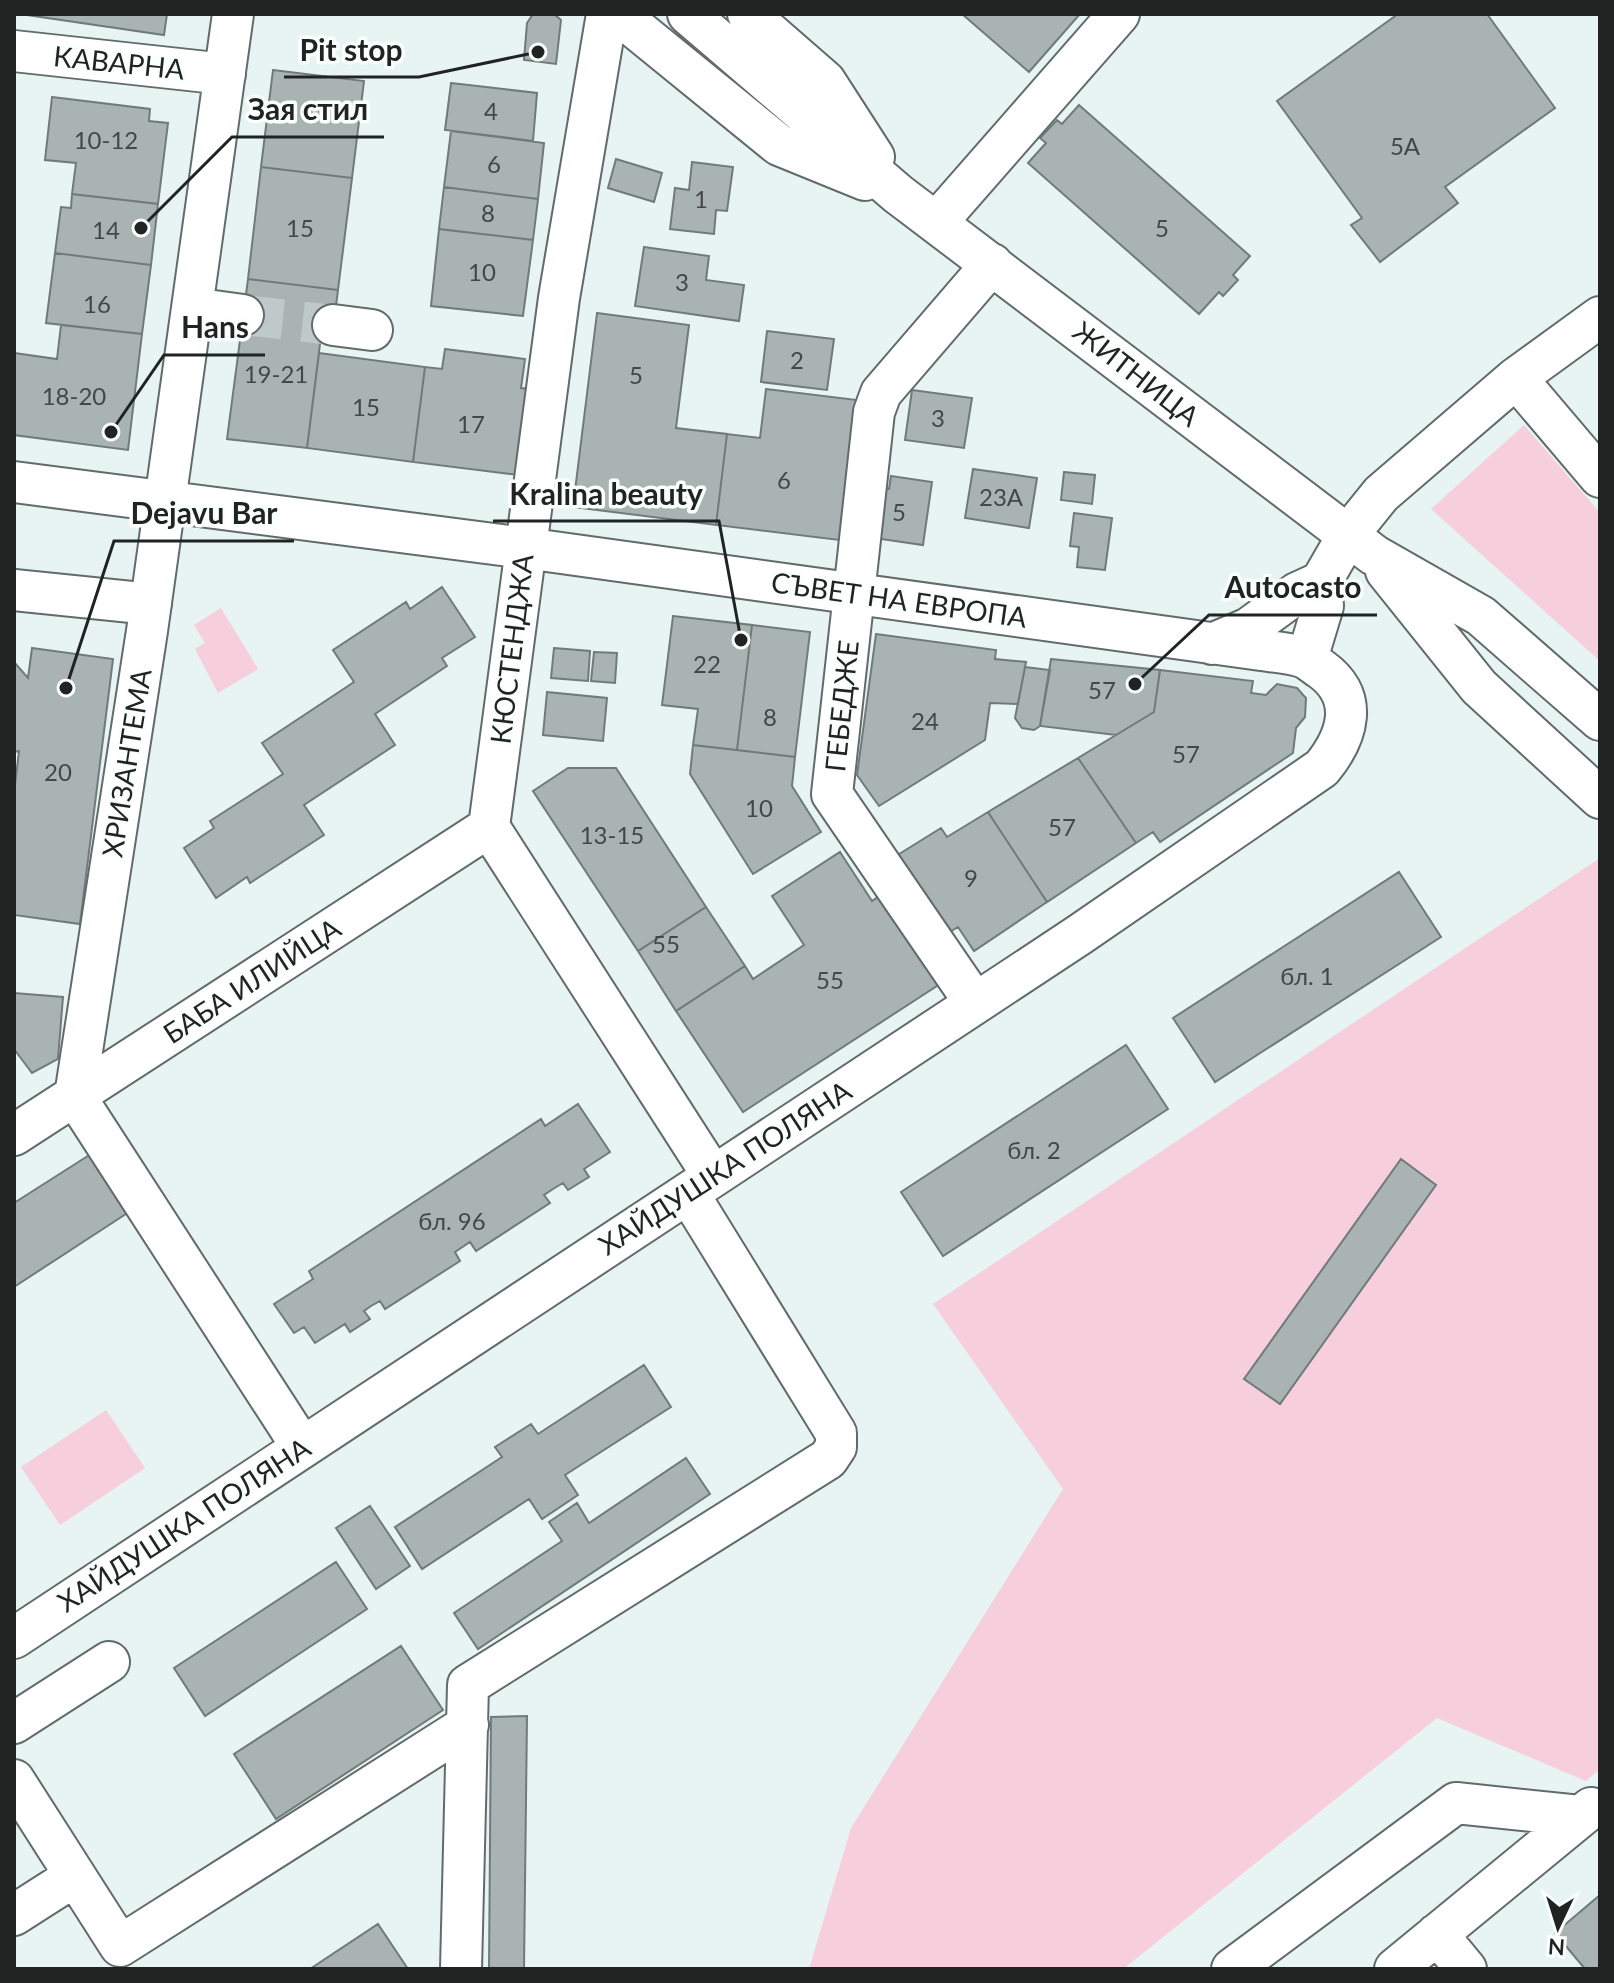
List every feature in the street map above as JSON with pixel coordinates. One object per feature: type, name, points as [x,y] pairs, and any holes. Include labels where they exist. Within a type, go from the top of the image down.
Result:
[{"type":"street","name":"ХРИЗАНТЕМА","points":[[75,1096],[151,604],[233,14]]},
{"type":"street","name":"КЮСТЕНДЖА","points":[[489,827],[559,298],[607,14]]},
{"type":"street","name":"ЖИТНИЦА","points":[[618,14],[779,145],[898,194]]},
{"type":"street","name":"ЖИТНИЦА","points":[[688,14],[898,194],[1361,545],[1481,616],[1600,720]]},
{"type":"street","name":"ЖИТНИЦА","points":[[748,14],[825,81],[898,194]]},
{"type":"street","points":[[936,223],[1119,14]]},
{"type":"street","name":"КАВАРНА","points":[[14,51],[225,74]]},
{"type":"street","name":"ГЕБЕДЖЕ","points":[[975,1003],[832,794],[874,412],[881,393],[992,264]]},
{"type":"street","points":[[192,308],[243,315]]},
{"type":"street","points":[[1212,644],[1249,628],[1297,593],[1321,582],[1361,545],[1381,494],[1516,378],[1600,317]]},
{"type":"street","points":[[1516,378],[1600,477]]},
{"type":"street","name":"СЪВЕТ НА ЕВРОПА","points":[[14,482],[525,548],[1212,644]]},
{"type":"street","name":"ЖИТНИЦА","points":[[1361,545],[1479,687],[1600,798]]},
{"type":"street","points":[[1212,644],[1307,659],[1323,606],[1321,582]]},
{"type":"street","points":[[14,590],[151,604]]},
{"type":"street","name":"ХАЙДУШКА ПОЛЯНА","points":[[14,1638],[975,1003],[1322,768],[1336,751],[1345,732],[1347,710],[1342,689],[1307,659]]},
{"type":"street","points":[[461,1969],[468,1685],[828,1459],[836,1447],[836,1433],[701,1184],[489,827]]},
{"type":"street","name":"БАБА ИЛИЙЦА","points":[[14,1135],[489,827]]},
{"type":"street","points":[[75,1096],[302,1447]]},
{"type":"street","points":[[14,1723],[109,1662]]},
{"type":"street","points":[[14,1780],[120,1946],[468,1725]]},
{"type":"street","points":[[1232,1969],[1456,1803],[1590,1808]]},
{"type":"street","points":[[1395,1969],[1590,1808]]},
{"type":"street","points":[[14,1915],[75,1876]]},
{"type":"street","points":[[1437,1934],[1466,1969]]},
{"type":"shaded area","points":[[1524,425],[1600,513],[1600,661],[1431,509]]},
{"type":"shaded area","points":[[221,608],[258,669],[218,693],[195,649],[205,643],[194,625]]},
{"type":"shaded area","points":[[1600,858],[1600,1769],[1586,1781],[1437,1718],[1123,1969],[809,1969],[851,1828],[1063,1489],[933,1304]]},
{"type":"shaded area","points":[[106,1410],[145,1468],[60,1525],[21,1467]]},
{"type":"building","points":[[20,14],[167,14],[164,35]]},
{"type":"building","points":[[533,14],[554,14],[561,20],[556,64],[524,60],[527,23]]},
{"type":"building","points":[[962,14],[1080,14],[1029,72]]},
{"type":"building","points":[[1398,14],[1487,14],[1555,108],[1445,187],[1458,203],[1380,262],[1351,225],[1362,218],[1277,101]]},
{"type":"building","points":[[273,70],[364,81],[352,178],[261,167]]},
{"type":"building","points":[[451,83],[537,93],[533,141],[445,130]]},
{"type":"building","points":[[52,97],[150,109],[149,121],[168,123],[158,204],[72,194],[76,163],[45,160]]},
{"type":"building","points":[[1079,105],[1250,256],[1233,275],[1238,280],[1223,296],[1219,292],[1199,314],[1028,163],[1046,143],[1040,138],[1057,120],[1062,124]]},
{"type":"building","points":[[451,131],[544,143],[538,199],[444,187]]},
{"type":"building","points":[[616,159],[662,173],[654,202],[608,188]]},
{"type":"building","points":[[692,162],[733,167],[727,211],[716,210],[714,234],[670,229],[675,188],[689,190]]},
{"type":"building","points":[[261,167],[352,178],[338,290],[248,279]]},
{"type":"building","points":[[444,187],[538,199],[533,240],[439,229]]},
{"type":"building","points":[[72,194],[158,204],[151,265],[55,253],[61,207],[71,208]]},
{"type":"building","points":[[439,229],[533,240],[523,316],[431,306]]},
{"type":"building","points":[[644,247],[709,256],[706,280],[744,285],[739,321],[635,306]]},
{"type":"building","points":[[55,253],[151,265],[142,334],[46,323]]},
{"type":"building","points":[[248,279],[338,290],[332,337],[321,336],[307,448],[227,439]]},
{"type":"building","points":[[597,313],[689,325],[676,428],[727,434],[716,525],[573,507]]},
{"type":"building","points":[[61,325],[142,334],[128,450],[14,435],[14,353],[57,359]]},
{"type":"building","points":[[767,331],[834,339],[827,390],[761,382]]},
{"type":"building","points":[[445,349],[525,359],[521,388],[530,389],[519,475],[413,462],[425,367],[442,369]]},
{"type":"building","points":[[319,353],[425,367],[413,462],[307,448]]},
{"type":"building","points":[[766,389],[857,400],[839,540],[716,525],[727,434],[760,438]]},
{"type":"building","points":[[912,390],[972,398],[964,448],[905,440]]},
{"type":"building","points":[[973,469],[1037,478],[1029,528],[965,518]]},
{"type":"building","points":[[1064,472],[1095,475],[1092,504],[1061,500]]},
{"type":"building","points":[[891,476],[932,482],[923,545],[867,537],[874,487],[889,489]]},
{"type":"building","points":[[1074,513],[1112,518],[1105,570],[1077,567],[1079,547],[1070,546]]},
{"type":"building","points":[[442,587],[475,637],[442,658],[447,666],[375,714],[395,745],[304,805],[324,835],[250,883],[247,877],[216,898],[184,848],[214,828],[210,821],[283,774],[262,743],[354,682],[333,650],[406,602],[410,609]]},
{"type":"building","points":[[673,616],[752,625],[737,750],[693,745],[698,709],[662,705]]},
{"type":"building","points":[[752,625],[810,632],[795,757],[737,750]]},
{"type":"building","points":[[876,634],[996,650],[995,659],[1026,662],[1018,704],[990,703],[985,740],[879,806],[857,775]]},
{"type":"building","points":[[32,648],[113,659],[80,924],[14,915],[14,793],[19,751],[14,752],[14,662],[28,678]]},
{"type":"building","points":[[554,648],[590,651],[588,681],[551,678]]},
{"type":"building","points":[[594,652],[617,653],[615,683],[591,681]]},
{"type":"building","points":[[1051,659],[1160,670],[1154,712],[1116,735],[1040,726]]},
{"type":"building","points":[[1025,667],[1050,670],[1040,726],[1034,730],[1022,728],[1015,718]]},
{"type":"building","points":[[1160,670],[1253,681],[1251,693],[1266,695],[1277,684],[1297,688],[1306,698],[1305,717],[1296,728],[1293,753],[1160,842],[1153,832],[1136,843],[1078,758],[1154,712]]},
{"type":"building","points":[[547,692],[607,698],[603,741],[543,735]]},
{"type":"building","points":[[693,745],[795,757],[792,786],[821,832],[753,874],[690,774]]},
{"type":"building","points":[[1078,758],[1136,843],[1047,902],[988,812]]},
{"type":"building","points":[[568,768],[616,768],[706,907],[638,951],[533,791]]},
{"type":"building","points":[[988,812],[1047,902],[974,951],[958,927],[945,935],[896,856],[941,828],[947,837]]},
{"type":"building","points":[[840,852],[872,901],[881,895],[940,984],[743,1112],[676,1011],[745,966],[753,979],[804,945],[772,896]]},
{"type":"building","points":[[1399,872],[1441,937],[1215,1082],[1173,1018]]},
{"type":"building","points":[[706,907],[745,966],[676,1011],[638,951]]},
{"type":"building","points":[[14,993],[63,997],[58,1059],[32,1073],[14,1049]]},
{"type":"building","points":[[1126,1045],[1168,1109],[943,1256],[901,1192]]},
{"type":"building","points":[[578,1104],[610,1152],[584,1169],[589,1177],[568,1190],[563,1183],[553,1189],[544,1195],[550,1203],[476,1251],[470,1242],[455,1252],[460,1261],[385,1309],[380,1301],[371,1306],[364,1311],[370,1319],[350,1332],[345,1324],[315,1343],[304,1327],[294,1333],[274,1304],[313,1279],[309,1271],[541,1119],[545,1126]]},
{"type":"building","points":[[94,1152],[132,1210],[14,1287],[14,1203]]},
{"type":"building","points":[[1401,1159],[1436,1185],[1280,1404],[1244,1379]]},
{"type":"building","points":[[644,1365],[671,1407],[565,1475],[578,1495],[542,1519],[529,1499],[422,1569],[395,1527],[502,1457],[495,1447],[531,1424],[538,1434]]},
{"type":"building","points":[[686,1458],[710,1494],[478,1649],[454,1613],[562,1541],[549,1522],[577,1503],[589,1523]]},
{"type":"building","points":[[370,1506],[410,1566],[376,1589],[336,1528]]},
{"type":"building","points":[[336,1562],[367,1609],[205,1716],[174,1668]]},
{"type":"building","points":[[401,1646],[443,1710],[276,1819],[234,1754]]},
{"type":"building","points":[[527,1716],[524,1969],[489,1969],[491,1717]]},
{"type":"building","points":[[1600,1895],[1600,1969],[1585,1969],[1555,1933]]},
{"type":"building","points":[[378,1924],[408,1969],[310,1969]]},
{"type":"tunnel","points":[[243,315],[333,325]]},
{"type":"place","name":"Pit stop","points":[[538,52]]},
{"type":"place","name":"Зая стил","points":[[141,228]]},
{"type":"place","name":"Hans","points":[[111,432]]},
{"type":"place","name":"Kralina beauty","points":[[741,640]]},
{"type":"place","name":"Autocasto","points":[[1135,684]]},
{"type":"place","name":"Dejavu Bar","points":[[66,688]]}]
